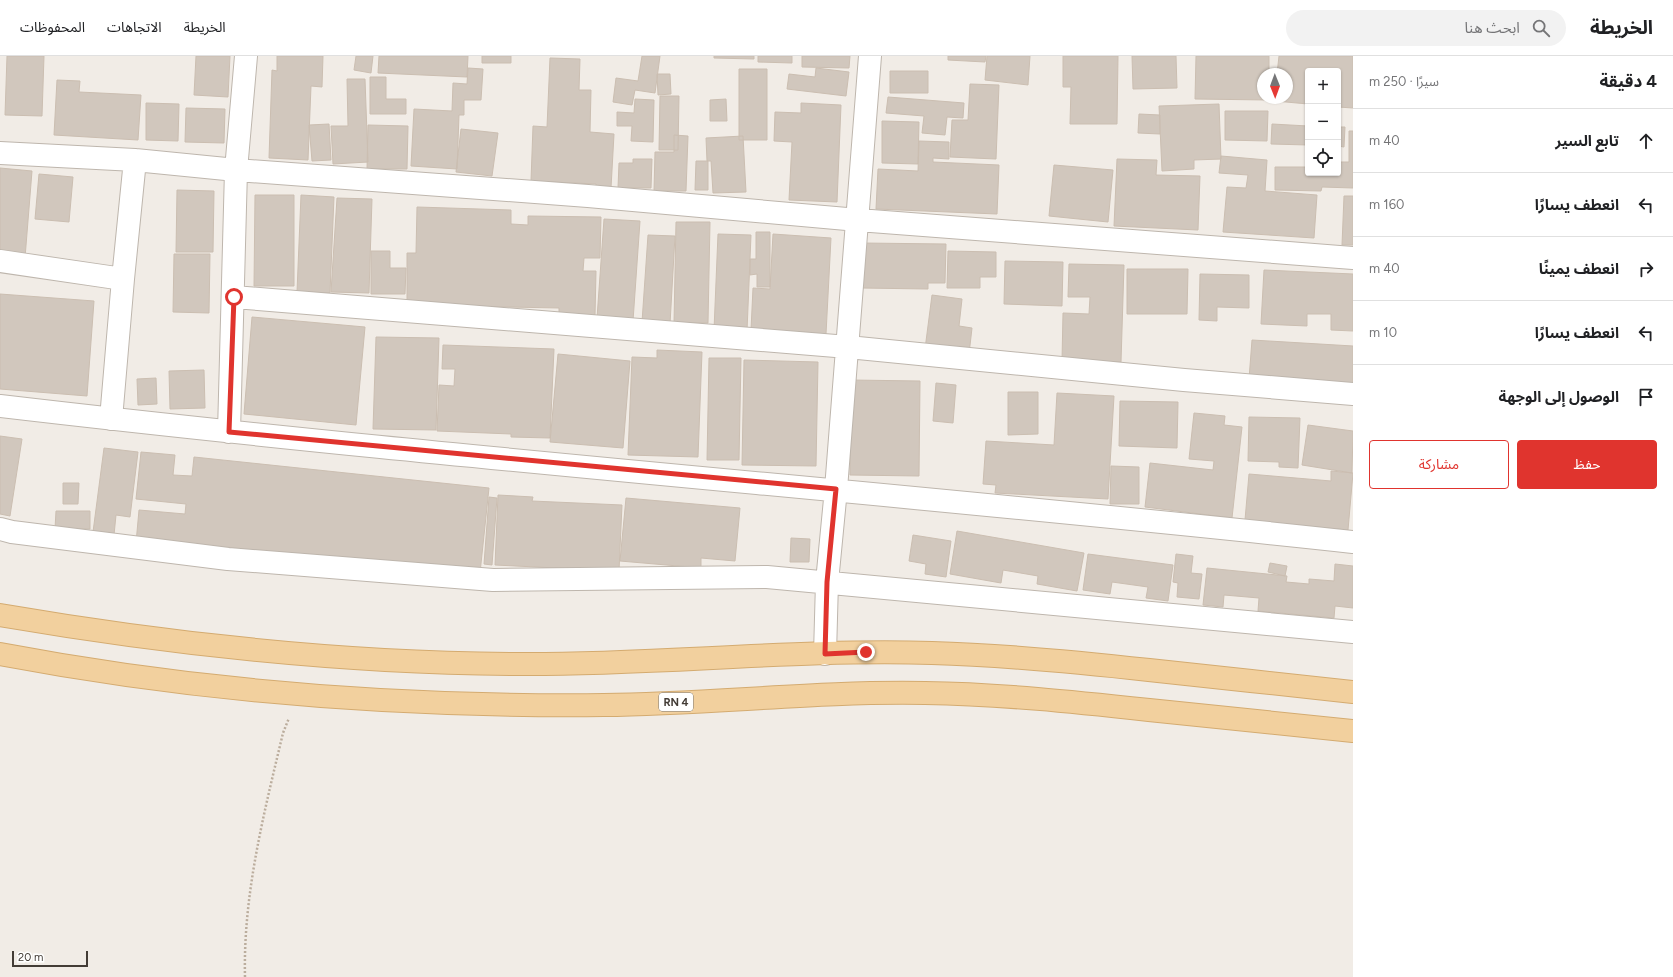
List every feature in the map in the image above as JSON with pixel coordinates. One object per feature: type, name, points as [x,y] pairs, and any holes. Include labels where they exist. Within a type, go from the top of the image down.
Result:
[{"type":"main road","points":[[0,615],[164,640],[255,651],[354,658],[530,664],[913,652],[992,655],[1054,660],[1353,692]]},
{"type":"main road","name":"RN 4","points":[[0,654],[104,672],[169,681],[298,695],[402,702],[505,705],[609,705],[862,693],[925,693],[1049,699],[1353,731]]},
{"type":"street","points":[[229,432],[234,297],[236,170],[246,56]]},
{"type":"street","points":[[825,654],[827,582],[848,347],[870,56]]},
{"type":"street","points":[[0,153],[135,160],[236,170],[572,195],[858,220],[1353,258]]},
{"type":"street","points":[[111,419],[135,160]]},
{"type":"street","points":[[0,261],[123,279]]},
{"type":"street","points":[[234,297],[848,347],[1176,379],[1353,394]]},
{"type":"street","points":[[0,406],[229,432],[836,489],[1353,542]]},
{"type":"street","points":[[0,529],[228,559],[492,580],[767,577],[1353,632]]},
{"type":"path","points":[[245,977],[244,950],[253,868],[283,733],[298,695]]},
{"type":"building","points":[[7,56],[44,56],[42,116],[5,115]]},
{"type":"building","points":[[196,56],[230,56],[228,97],[194,95]]},
{"type":"building","points":[[277,56],[323,56],[322,87],[311,86],[308,160],[269,158],[272,70],[277,71]]},
{"type":"building","points":[[356,56],[373,56],[371,73],[354,70]]},
{"type":"building","points":[[379,56],[468,56],[467,77],[378,73]]},
{"type":"building","points":[[482,56],[511,56],[511,63],[482,63]]},
{"type":"building","points":[[642,56],[660,56],[655,93],[635,90],[632,105],[613,102],[616,78],[638,81]]},
{"type":"building","points":[[714,56],[754,56],[754,59],[714,58]]},
{"type":"building","points":[[758,56],[792,56],[792,63],[758,62]]},
{"type":"building","points":[[802,56],[850,56],[849,68],[802,67]]},
{"type":"building","points":[[948,56],[986,56],[985,62],[948,60]]},
{"type":"building","points":[[987,56],[1030,56],[1028,85],[985,80]]},
{"type":"building","points":[[1063,56],[1118,56],[1117,124],[1070,124],[1071,87],[1063,87]]},
{"type":"building","points":[[1132,56],[1176,56],[1177,88],[1133,89]]},
{"type":"building","points":[[1196,56],[1269,56],[1269,68],[1257,68],[1257,100],[1195,99]]},
{"type":"building","points":[[1279,56],[1353,56],[1353,108],[1341,107],[1341,68],[1305,68],[1305,104],[1293,103],[1293,68],[1278,68]]},
{"type":"building","points":[[550,58],[580,59],[579,90],[591,90],[590,132],[614,134],[611,188],[596,188],[596,184],[531,181],[533,126],[547,127]]},
{"type":"building","points":[[468,68],[483,69],[481,100],[464,100],[464,115],[459,115],[457,169],[411,166],[414,109],[452,111],[453,83],[467,84]]},
{"type":"building","points":[[816,68],[849,72],[846,96],[787,89],[789,74],[815,77]]},
{"type":"building","points":[[739,69],[767,69],[767,140],[739,140]]},
{"type":"building","points":[[890,71],[928,71],[928,93],[890,93]]},
{"type":"building","points":[[657,74],[670,74],[671,94],[658,95]]},
{"type":"building","points":[[370,77],[386,77],[386,99],[406,99],[406,114],[370,114]]},
{"type":"building","points":[[347,79],[365,79],[368,162],[333,164],[331,126],[348,126]]},
{"type":"building","points":[[57,80],[80,81],[79,92],[141,95],[138,140],[54,135]]},
{"type":"building","points":[[970,84],[999,85],[996,159],[950,157],[952,120],[968,120]]},
{"type":"building","points":[[660,96],[679,96],[678,150],[659,150]]},
{"type":"building","points":[[888,97],[964,103],[963,118],[947,117],[945,135],[922,133],[924,116],[886,113]]},
{"type":"building","points":[[635,99],[654,100],[653,142],[631,141],[632,126],[617,126],[617,112],[634,113]]},
{"type":"building","points":[[726,99],[727,121],[710,121],[710,100]]},
{"type":"building","points":[[146,103],[179,104],[178,141],[146,140]]},
{"type":"building","points":[[801,103],[841,105],[837,202],[789,200],[792,142],[774,141],[775,112],[801,113]]},
{"type":"building","points":[[1219,104],[1221,159],[1194,160],[1194,169],[1162,171],[1159,106]]},
{"type":"building","points":[[186,108],[225,109],[224,143],[185,142]]},
{"type":"building","points":[[1225,111],[1268,111],[1267,141],[1225,140]]},
{"type":"building","points":[[1139,114],[1160,115],[1160,134],[1138,133]]},
{"type":"building","points":[[882,121],[919,122],[918,164],[882,163]]},
{"type":"building","points":[[329,124],[331,160],[312,161],[309,125]]},
{"type":"building","points":[[1272,124],[1305,126],[1305,145],[1271,144]]},
{"type":"building","points":[[368,125],[408,126],[407,169],[367,169]]},
{"type":"building","points":[[1341,127],[1345,127],[1344,147],[1341,146]]},
{"type":"building","points":[[461,129],[498,133],[492,176],[456,172]]},
{"type":"building","points":[[1349,131],[1353,131],[1353,188],[1322,187],[1321,191],[1275,190],[1275,167],[1305,167],[1305,176],[1341,176],[1341,162],[1349,162]]},
{"type":"building","points":[[674,135],[688,136],[686,191],[654,191],[655,152],[674,152]]},
{"type":"building","points":[[743,136],[746,192],[713,193],[711,161],[707,161],[706,138]]},
{"type":"building","points":[[919,141],[949,142],[949,159],[933,158],[933,162],[999,165],[997,214],[876,209],[878,169],[918,171]]},
{"type":"building","points":[[1221,156],[1267,160],[1265,191],[1317,195],[1314,238],[1223,232],[1227,187],[1246,188],[1248,175],[1219,173]]},
{"type":"building","points":[[633,159],[652,159],[651,188],[618,188],[619,163],[633,163]]},
{"type":"building","points":[[1117,159],[1157,160],[1156,175],[1200,176],[1198,230],[1114,226]]},
{"type":"building","points":[[696,161],[708,161],[708,190],[695,190]]},
{"type":"building","points":[[1054,165],[1113,170],[1108,222],[1049,216]]},
{"type":"building","points":[[0,168],[32,171],[25,258],[0,256]]},
{"type":"building","points":[[39,174],[73,177],[69,222],[35,219]]},
{"type":"building","points":[[177,190],[214,191],[213,252],[176,252]]},
{"type":"building","points":[[255,195],[294,195],[294,286],[254,286]]},
{"type":"building","points":[[301,195],[334,197],[330,293],[297,292]]},
{"type":"building","points":[[1344,196],[1353,196],[1353,245],[1342,245]]},
{"type":"building","points":[[337,198],[372,199],[369,293],[331,292]]},
{"type":"building","points":[[417,207],[511,210],[511,224],[528,225],[528,216],[601,217],[600,258],[584,258],[583,271],[596,271],[595,316],[559,315],[559,308],[407,305],[407,253],[416,253]]},
{"type":"building","points":[[604,219],[640,221],[633,321],[597,318]]},
{"type":"building","points":[[676,222],[710,222],[708,323],[674,323]]},
{"type":"building","points":[[756,232],[770,232],[770,287],[757,287],[757,274],[750,275],[750,259],[756,259]]},
{"type":"building","points":[[718,234],[751,235],[747,331],[714,330]]},
{"type":"building","points":[[773,234],[831,238],[826,334],[751,330],[753,288],[770,289]]},
{"type":"building","points":[[648,235],[675,236],[670,324],[642,322]]},
{"type":"building","points":[[862,243],[946,244],[945,283],[928,283],[928,289],[861,288]]},
{"type":"building","points":[[371,251],[390,251],[390,268],[406,268],[405,294],[371,294]]},
{"type":"building","points":[[948,251],[996,252],[996,277],[980,277],[980,288],[947,288]]},
{"type":"building","points":[[174,254],[210,254],[209,313],[173,312]]},
{"type":"building","points":[[1005,261],[1063,262],[1062,306],[1004,304]]},
{"type":"building","points":[[1069,264],[1124,265],[1121,362],[1062,361],[1063,313],[1089,314],[1090,297],[1068,297]]},
{"type":"building","points":[[1127,269],[1188,269],[1187,314],[1127,314]]},
{"type":"building","points":[[1264,270],[1353,274],[1353,331],[1331,330],[1331,314],[1307,314],[1307,326],[1261,324]]},
{"type":"building","points":[[1200,274],[1249,275],[1249,308],[1217,307],[1217,321],[1199,320]]},
{"type":"building","points":[[0,294],[94,301],[87,396],[0,389]]},
{"type":"building","points":[[932,295],[962,299],[959,326],[972,328],[969,354],[925,349]]},
{"type":"building","points":[[252,317],[365,327],[356,425],[244,414]]},
{"type":"building","points":[[376,337],[439,338],[436,430],[373,429]]},
{"type":"building","points":[[1252,340],[1353,346],[1353,386],[1249,379]]},
{"type":"building","points":[[443,345],[554,349],[550,438],[511,437],[511,434],[437,431],[439,385],[454,386],[455,369],[442,369]]},
{"type":"building","points":[[657,350],[702,352],[698,457],[628,455],[632,357],[657,358]]},
{"type":"building","points":[[558,354],[630,361],[623,448],[550,442]]},
{"type":"building","points":[[709,358],[741,358],[739,460],[707,460]]},
{"type":"building","points":[[744,360],[818,362],[816,466],[742,465]]},
{"type":"building","points":[[204,370],[205,408],[170,409],[169,371]]},
{"type":"building","points":[[156,378],[157,404],[138,405],[137,379]]},
{"type":"building","points":[[851,380],[920,381],[919,476],[850,475]]},
{"type":"building","points":[[936,383],[956,385],[953,423],[933,421]]},
{"type":"building","points":[[1008,392],[1038,392],[1038,434],[1008,435]]},
{"type":"building","points":[[1057,393],[1114,396],[1108,499],[995,493],[996,485],[983,484],[986,441],[1054,445]]},
{"type":"building","points":[[1120,401],[1178,402],[1177,448],[1119,446]]},
{"type":"building","points":[[1194,413],[1225,416],[1224,425],[1242,427],[1232,518],[1145,507],[1150,463],[1213,470],[1214,461],[1189,459]]},
{"type":"building","points":[[1249,417],[1300,418],[1298,468],[1279,467],[1279,462],[1248,461]]},
{"type":"building","points":[[1308,425],[1353,431],[1352,473],[1302,465]]},
{"type":"building","points":[[0,436],[22,439],[10,516],[0,514]]},
{"type":"building","points":[[104,448],[138,452],[130,517],[116,515],[114,535],[93,532]]},
{"type":"building","points":[[141,452],[175,455],[173,475],[192,476],[194,457],[489,488],[480,573],[136,543],[139,510],[185,514],[186,504],[136,499]]},
{"type":"building","points":[[1111,466],[1139,467],[1139,504],[1110,504]]},
{"type":"building","points":[[1331,471],[1353,473],[1348,530],[1245,520],[1249,474],[1331,481]]},
{"type":"building","points":[[63,483],[79,483],[78,504],[63,504]]},
{"type":"building","points":[[498,495],[533,497],[532,501],[622,505],[619,571],[495,565]]},
{"type":"building","points":[[489,497],[497,498],[492,565],[484,564]]},
{"type":"building","points":[[626,498],[740,508],[735,561],[701,558],[701,568],[620,561]]},
{"type":"building","points":[[56,511],[90,511],[90,529],[55,529]]},
{"type":"building","points":[[957,531],[1084,553],[1077,591],[1037,584],[1038,576],[1003,570],[1001,583],[950,574]]},
{"type":"building","points":[[913,535],[951,541],[946,577],[925,574],[926,564],[909,561]]},
{"type":"building","points":[[791,538],[810,539],[809,562],[790,562]]},
{"type":"building","points":[[1088,554],[1173,565],[1168,601],[1146,598],[1148,587],[1112,582],[1110,594],[1083,590]]},
{"type":"building","points":[[1176,554],[1193,556],[1191,573],[1202,574],[1199,599],[1177,597],[1178,583],[1173,582]]},
{"type":"building","points":[[1270,563],[1287,566],[1285,576],[1268,572]]},
{"type":"building","points":[[1335,564],[1353,566],[1353,608],[1335,606],[1334,618],[1258,611],[1259,598],[1224,595],[1223,607],[1203,605],[1207,568],[1287,576],[1286,582],[1309,584],[1309,579],[1334,581]]},
{"type":"route","points":[[234,297],[229,432],[836,489],[827,582],[825,654],[866,652]]}]
